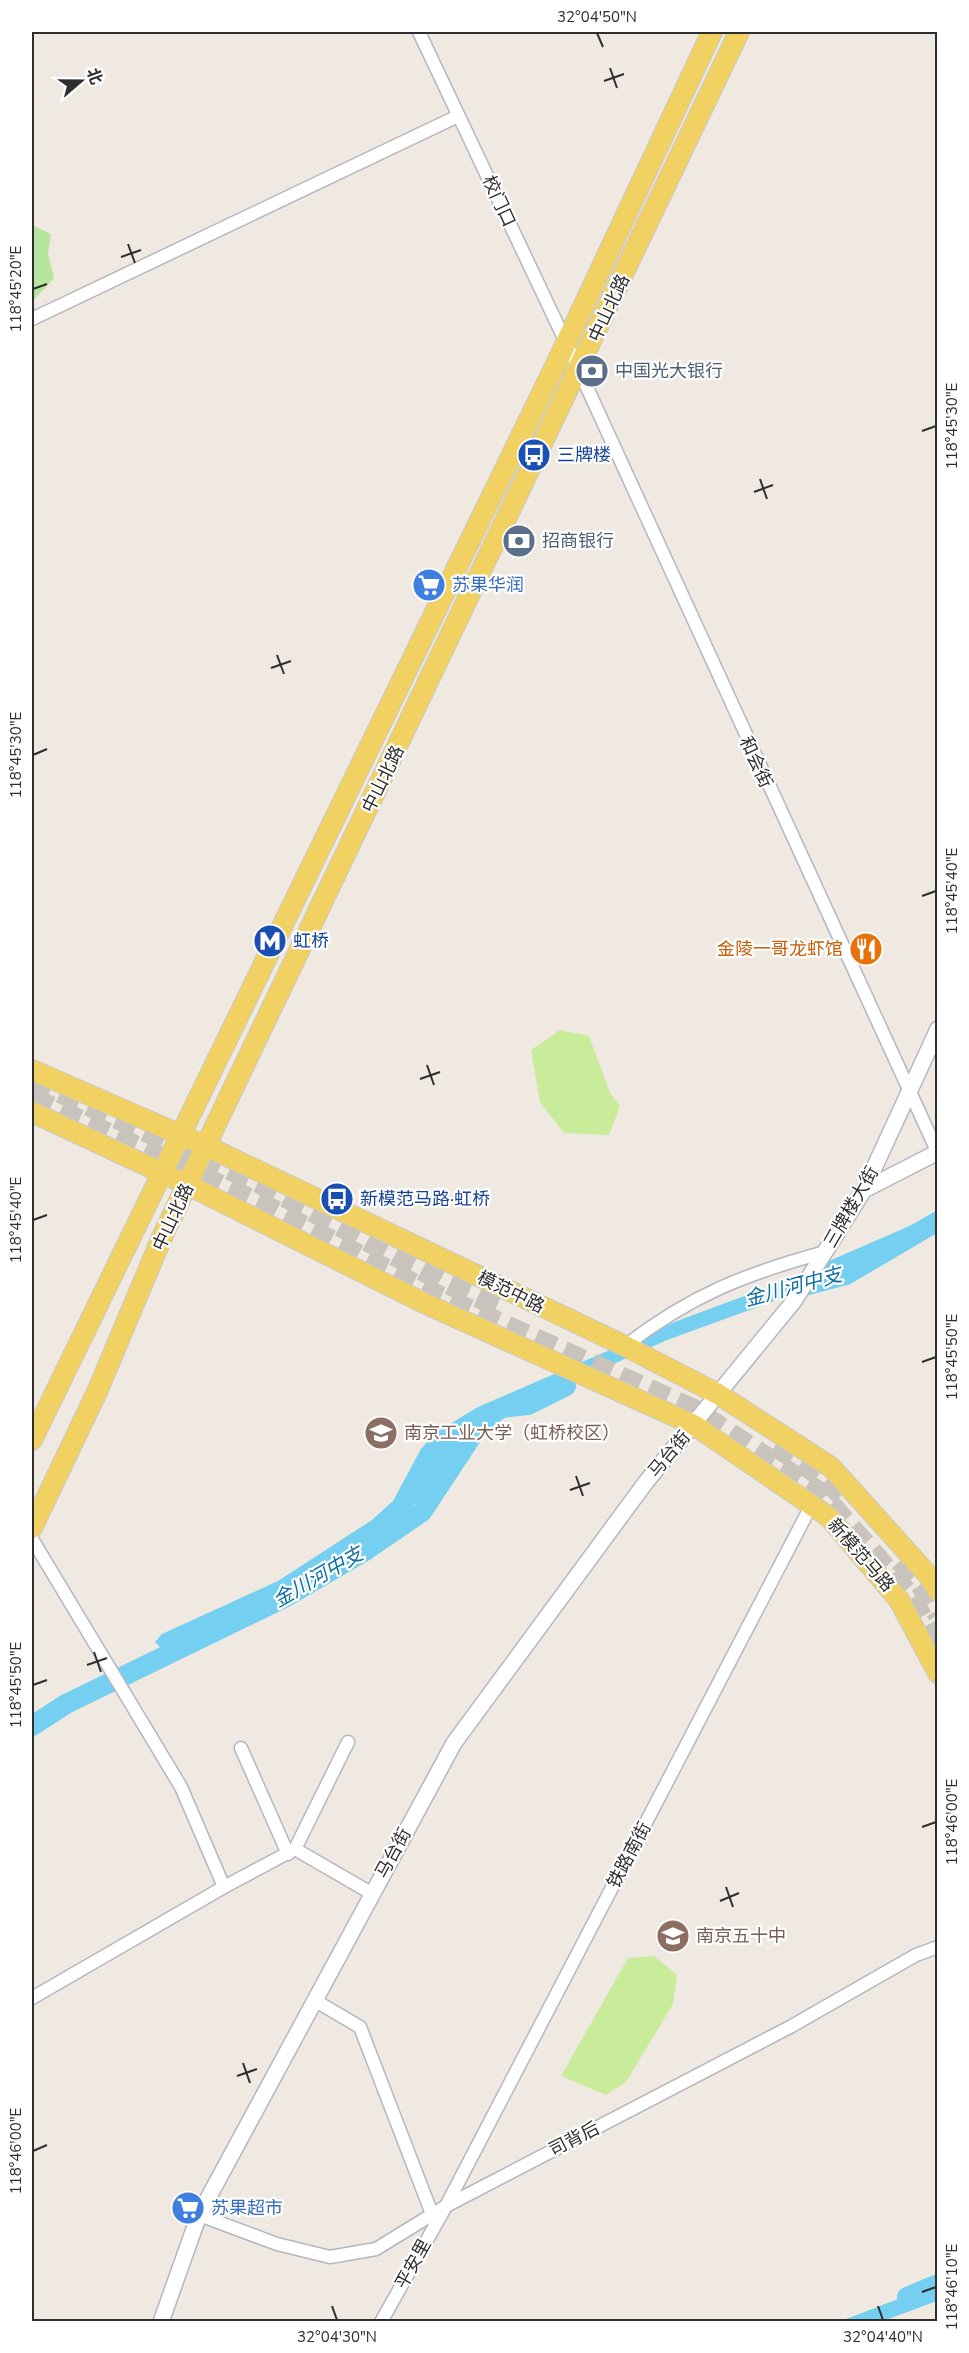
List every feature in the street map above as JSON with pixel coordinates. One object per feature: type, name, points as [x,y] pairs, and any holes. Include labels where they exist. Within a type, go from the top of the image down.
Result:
[{"type":"main road","name":"中山北路","points":[[32,1440],[566,344],[712,32]]},
{"type":"main road","name":"中山北路","points":[[32,1528],[96,1392],[206,1146],[739,32]]},
{"type":"main road","name":"模范中路","points":[[32,1070],[206,1146],[625,1346],[718,1394],[831,1467],[928,1575],[938,1591]]},
{"type":"main road","points":[[32,1112],[188,1185],[434,1307],[694,1425]]},
{"type":"main road","name":"新模范马路","points":[[694,1425],[812,1504],[844,1532],[899,1600],[938,1672]]},
{"type":"street","name":"校门口","points":[[419,32],[579,370]]},
{"type":"street","points":[[32,319],[458,116]]},
{"type":"street","name":"和会街","points":[[579,370],[908,1093],[937,1152]]},
{"type":"street","name":"三牌楼大街","points":[[694,1425],[794,1301],[864,1190],[938,1029]]},
{"type":"street","points":[[864,1190],[937,1152]]},
{"type":"street","points":[[625,1346],[653,1324],[717,1287],[756,1271],[825,1252]]},
{"type":"street","name":"马台街","points":[[161,2322],[199,2215],[454,1743],[646,1482],[694,1425]]},
{"type":"street","name":"铁路南街","points":[[446,2206],[812,1504]]},
{"type":"street","points":[[32,1539],[181,1787],[224,1887]]},
{"type":"street","points":[[32,1998],[224,1887],[292,1852],[348,1742]]},
{"type":"street","points":[[241,1748],[292,1852],[371,1893]]},
{"type":"street","name":"司背后","points":[[199,2215],[277,2244],[330,2257],[376,2249],[446,2206],[790,2026],[916,1955],[938,1947]]},
{"type":"street","points":[[314,2000],[360,2027],[432,2214]]},
{"type":"street","name":"平安里","points":[[381,2322],[446,2206]]},
{"type":"green space","points":[[32,225],[51,234],[48,254],[54,278],[32,302]]},
{"type":"green space","points":[[560,1030],[589,1036],[610,1093],[620,1106],[609,1135],[564,1133],[540,1102],[531,1050]]},
{"type":"green space","points":[[654,1956],[677,1975],[673,2004],[626,2082],[606,2095],[561,2076],[628,1958]]},
{"type":"water","points":[[937,1214],[937,1231],[921,1239],[774,1301],[667,1340],[495,1417],[465,1443],[433,1487],[403,1515],[296,1585],[203,1632],[162,1649],[155,1642],[162,1634],[278,1581],[372,1520],[393,1501],[421,1449],[435,1433],[478,1407],[677,1321],[774,1285]]},
{"type":"water","points":[[937,2284],[937,2301],[883,2321],[841,2321]]},
{"type":"waterway","name":"金川河中支","points":[[792,1289],[846,1275],[938,1221]]},
{"type":"waterway","name":"金川河中支","points":[[32,1726],[66,1704],[284,1598],[365,1551],[422,1512],[480,1424],[501,1408],[528,1405],[566,1386]]},
{"type":"waterway","points":[[907,2297],[938,2284]]},
{"type":"tunnel","points":[[32,1080],[259,1183],[444,1282],[499,1307]]},
{"type":"tunnel","points":[[32,1098],[270,1208],[424,1289],[693,1409],[821,1493],[908,1593],[938,1644]]},
{"type":"tunnel","points":[[775,1446],[825,1479],[846,1500]]},
{"type":"tunnel","points":[[900,1561],[921,1585],[938,1615]]},
{"type":"place","name":"中国光大银行","points":[[592,371]]},
{"type":"place","name":"三牌楼","points":[[534,455]]},
{"type":"place","name":"招商银行","points":[[519,541]]},
{"type":"place","name":"苏果华润","points":[[429,585]]},
{"type":"place","name":"虹桥","points":[[270,941]]},
{"type":"place","name":"金陵一哥龙虾馆","points":[[866,949]]},
{"type":"place","name":"新模范马路·虹桥","points":[[337,1199]]},
{"type":"place","name":"南京工业大学（虹桥校区）","points":[[381,1433]]},
{"type":"place","name":"南京五十中","points":[[673,1936]]},
{"type":"place","name":"苏果超市","points":[[188,2208]]}]
